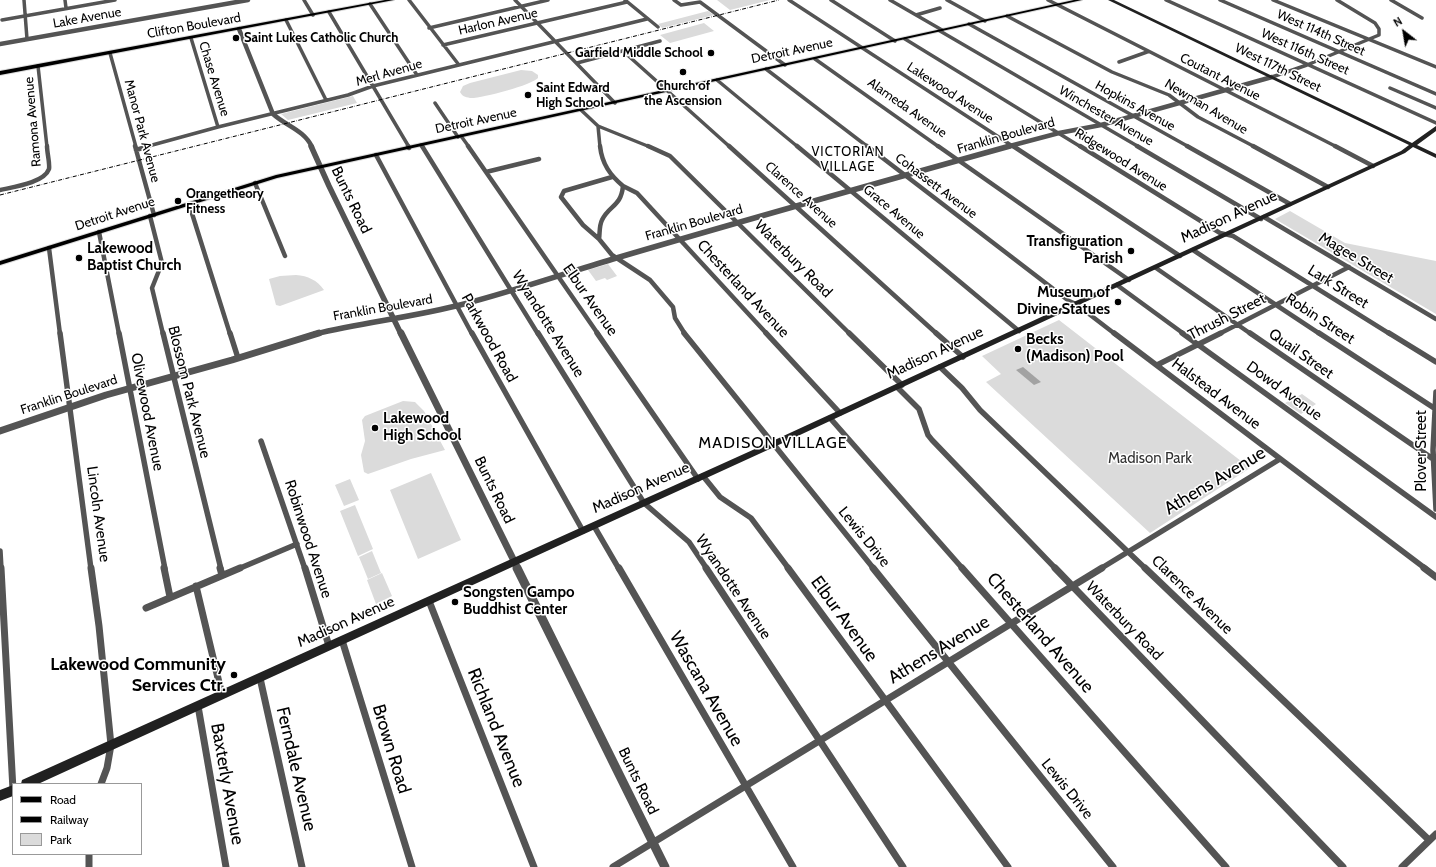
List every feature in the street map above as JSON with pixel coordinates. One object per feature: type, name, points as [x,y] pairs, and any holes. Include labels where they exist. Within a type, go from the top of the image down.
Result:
[{"type":"main road","name":"Clifton Boulevard","points":[[0,73],[392,0]]},
{"type":"main road","name":"Detroit Avenue","points":[[0,263],[255,183],[320,167],[1080,0]]},
{"type":"main road","name":"West 117th Street","points":[[1110,0],[1436,156]]},
{"type":"main road","name":"Madison Avenue","points":[[28,783],[700,478],[1156,268],[1403,152],[1436,128]]},
{"type":"main road","points":[[0,796],[12,790]]},
{"type":"street","points":[[24,0],[27,39]]},
{"type":"street","points":[[65,0],[66,8]]},
{"type":"street","points":[[2,20],[115,0]]},
{"type":"street","name":"Lake Avenue","points":[[0,44],[248,0]]},
{"type":"street","points":[[304,0],[313,15]]},
{"type":"street","points":[[409,0],[429,28],[459,65]]},
{"type":"street","points":[[515,0],[615,102]]},
{"type":"street","points":[[429,28],[548,0]]},
{"type":"street","points":[[674,0],[681,5],[700,2],[785,65]]},
{"type":"street","name":"Lakewood Avenue","points":[[789,0],[1180,256]]},
{"type":"street","points":[[831,0],[895,41]]},
{"type":"street","name":"Winchester Avenue","points":[[890,0],[1263,218]]},
{"type":"street","points":[[947,0],[985,21]]},
{"type":"street","name":"Coutant Avenue","points":[[1048,0],[1147,52],[1373,166]]},
{"type":"street","name":"West 116th Street","points":[[1166,0],[1436,123]]},
{"type":"street","name":"West 114th Street","points":[[1220,0],[1436,94]]},
{"type":"street","points":[[1273,0],[1436,67]]},
{"type":"street","points":[[1336,0],[1379,28],[1380,33],[1370,39]]},
{"type":"street","points":[[1391,0],[1422,18]]},
{"type":"street","points":[[626,1],[658,27]]},
{"type":"street","name":"Harlon Avenue","points":[[443,45],[626,1]]},
{"type":"street","points":[[370,4],[417,75]]},
{"type":"street","points":[[916,15],[940,8]]},
{"type":"street","points":[[330,12],[409,148]]},
{"type":"street","name":"Newman Avenue","points":[[1007,16],[1112,72],[1169,95],[1182,103],[1198,117],[1328,187]]},
{"type":"street","name":"Merl Avenue","points":[[136,150],[218,127],[348,95],[373,86],[647,19]]},
{"type":"street","points":[[286,20],[326,100]]},
{"type":"street","name":"Hopkins Avenue","points":[[970,24],[1290,204]]},
{"type":"street","points":[[239,29],[273,114]]},
{"type":"street","name":"Chase Avenue","points":[[191,38],[218,127]]},
{"type":"street","name":"Ridgewood Avenue","points":[[905,39],[1220,233],[1226,234]]},
{"type":"street","name":"Franklin Boulevard","points":[[0,431],[69,407],[238,358],[316,333],[457,306],[616,257],[850,190],[1013,147],[1059,133],[1102,124],[1226,91],[1308,65],[1370,39]]},
{"type":"street","points":[[577,63],[660,41]]},
{"type":"street","name":"Clarence Avenue","points":[[623,51],[963,357]]},
{"type":"street","name":"Manor Park Avenue","points":[[110,52],[152,215]]},
{"type":"street","points":[[1119,62],[1147,52]]},
{"type":"street","name":"Alameda Avenue","points":[[815,59],[1129,280]]},
{"type":"street","name":"Ramona Avenue","points":[[0,190],[38,180],[47,174],[49,168],[38,66]]},
{"type":"street","name":"Cohassett Avenue","points":[[766,69],[904,176],[1069,301],[1076,304]]},
{"type":"street","name":"Grace Avenue","points":[[717,80],[1019,330]]},
{"type":"street","points":[[1390,88],[1436,108]]},
{"type":"street","name":"Elbur Avenue","points":[[435,103],[486,172],[700,478],[720,497],[751,518],[1008,867]]},
{"type":"street","name":"Waterbury Road","points":[[581,110],[598,126],[670,156],[900,386],[919,409],[928,435],[932,440],[1343,867]]},
{"type":"street","name":"Bunts Road","points":[[273,114],[282,122],[297,129],[307,137],[320,167],[394,319],[665,867]]},
{"type":"street","points":[[598,126],[601,157],[612,177],[623,186],[624,194],[621,200],[609,210],[601,220],[599,239]]},
{"type":"street","name":"Wyandotte Avenue","points":[[421,145],[644,503],[689,542],[903,867]]},
{"type":"street","name":"Parkwood Road","points":[[376,155],[457,306],[583,531]]},
{"type":"street","points":[[486,172],[539,159]]},
{"type":"street","name":"Lewis Drive","points":[[612,177],[564,191],[561,197],[609,252],[650,280],[673,308],[675,318],[683,331],[1113,867]]},
{"type":"street","points":[[255,183],[285,256]]},
{"type":"street","name":"Chesterland Avenue","points":[[623,186],[637,193],[840,414]]},
{"type":"street","points":[[624,194],[634,192]]},
{"type":"street","points":[[189,204],[238,358]]},
{"type":"street","name":"Blossom Park Avenue","points":[[152,215],[162,263],[161,268],[153,282],[152,288],[222,575]]},
{"type":"street","name":"Magee Street","points":[[1263,218],[1436,319]]},
{"type":"street","points":[[589,230],[601,227]]},
{"type":"street","name":"Olivewood Avenue","points":[[99,232],[170,597]]},
{"type":"street","name":"Lark Street","points":[[1226,234],[1233,236],[1436,362]]},
{"type":"street","name":"Lincoln Avenue","points":[[49,248],[98,620],[111,745],[107,768],[101,783]]},
{"type":"street","name":"Robin Street","points":[[1192,250],[1434,408]]},
{"type":"street","name":"Thrush Street","points":[[1157,365],[1199,345],[1349,267]]},
{"type":"street","name":"Quail Street","points":[[1156,268],[1433,459]]},
{"type":"street","name":"Dowd Avenue","points":[[1117,285],[1436,517]]},
{"type":"street","name":"Halstead Avenue","points":[[1076,304],[1436,577]]},
{"type":"street","name":"Clarence Avenue","points":[[940,367],[962,388],[980,410],[1429,840]]},
{"type":"street","name":"Plover Street","points":[[1436,392],[1434,408],[1433,459],[1436,509]]},
{"type":"street","name":"Chesterland Avenue","points":[[830,418],[1226,867]]},
{"type":"street","name":"Robinwood Avenue","points":[[261,441],[297,544],[329,646]]},
{"type":"street","name":"Athens Avenue","points":[[613,867],[1280,459]]},
{"type":"street","name":"Wascana Avenue","points":[[594,526],[793,867]]},
{"type":"street","points":[[146,608],[297,544]]},
{"type":"street","points":[[0,551],[13,783]]},
{"type":"street","points":[[196,586],[222,695]]},
{"type":"street","name":"Richland Avenue","points":[[429,601],[534,867]]},
{"type":"street","name":"Brown Road","points":[[342,640],[412,867]]},
{"type":"street","name":"Ferndale Avenue","points":[[260,678],[302,867]]},
{"type":"street","name":"Baxterly Avenue","points":[[198,706],[226,867]]},
{"type":"street","points":[[1402,867],[1436,834]]},
{"type":"street","points":[[89,855],[89,867]]},
{"type":"green space","points":[[717,0],[770,0],[730,10]]},
{"type":"green space","points":[[708,11],[714,15],[662,28],[658,24]]},
{"type":"green space","points":[[704,23],[714,31],[670,43],[660,35]]},
{"type":"green space","points":[[521,70],[532,71],[538,75],[538,78],[516,88],[476,98],[464,96],[460,92],[463,86],[470,83]]},
{"type":"green space","points":[[353,96],[357,103],[288,120],[281,114]]},
{"type":"green space","points":[[1290,211],[1345,243],[1436,261],[1436,314],[1275,219]]},
{"type":"green space","points":[[608,264],[617,276],[607,280],[605,278],[596,281],[588,270]]},
{"type":"green space","points":[[296,275],[312,279],[324,290],[280,306],[276,305],[269,279],[280,276]]},
{"type":"green space","name":"Madison Park","points":[[1059,320],[1250,468],[1150,533],[986,382],[1001,374],[982,356]]},
{"type":"green space","points":[[1302,394],[1316,404],[1301,414],[1285,403]]},
{"type":"green space","points":[[403,401],[415,402],[424,411],[445,450],[411,459],[368,474],[364,472],[361,455],[365,441],[362,420],[365,416]]},
{"type":"green space","points":[[431,473],[461,540],[418,559],[390,490]]},
{"type":"green space","points":[[350,479],[359,500],[344,506],[335,485]]},
{"type":"green space","points":[[355,505],[373,549],[358,556],[340,511]]},
{"type":"green space","points":[[372,551],[381,573],[368,579],[359,557]]},
{"type":"green space","points":[[382,573],[392,596],[376,604],[367,580]]},
{"type":"shaded area","points":[[1023,367],[1041,382],[1034,385],[1016,370]]},
{"type":"railway","points":[[0,195],[779,0]]},
{"type":"place","name":"Saint Lukes Catholic Church","points":[[236,38]]},
{"type":"place","name":"Garfield Middle School","points":[[711,53]]},
{"type":"place","name":"Church of the Ascension","points":[[683,72]]},
{"type":"place","name":"Saint Edward High School","points":[[528,95]]},
{"type":"place","name":"Orangetheory Fitness","points":[[178,201]]},
{"type":"place","name":"Transfiguration Parish","points":[[1131,251]]},
{"type":"place","name":"Lakewood Baptist Church","points":[[79,258]]},
{"type":"place","name":"Museum of Divine Statues","points":[[1118,302]]},
{"type":"place","name":"Becks (Madison) Pool","points":[[1018,349]]},
{"type":"place","name":"Lakewood High School","points":[[375,428]]},
{"type":"place","name":"Songsten Gampo Buddhist Center","points":[[455,602]]},
{"type":"place","name":"Lakewood Community Services Ctr.","points":[[234,675]]},
{"type":"district","name":"VICTORIAN VILLAGE","points":[[848,160]]},
{"type":"district","name":"MADISON VILLAGE","points":[[773,443]]}]
